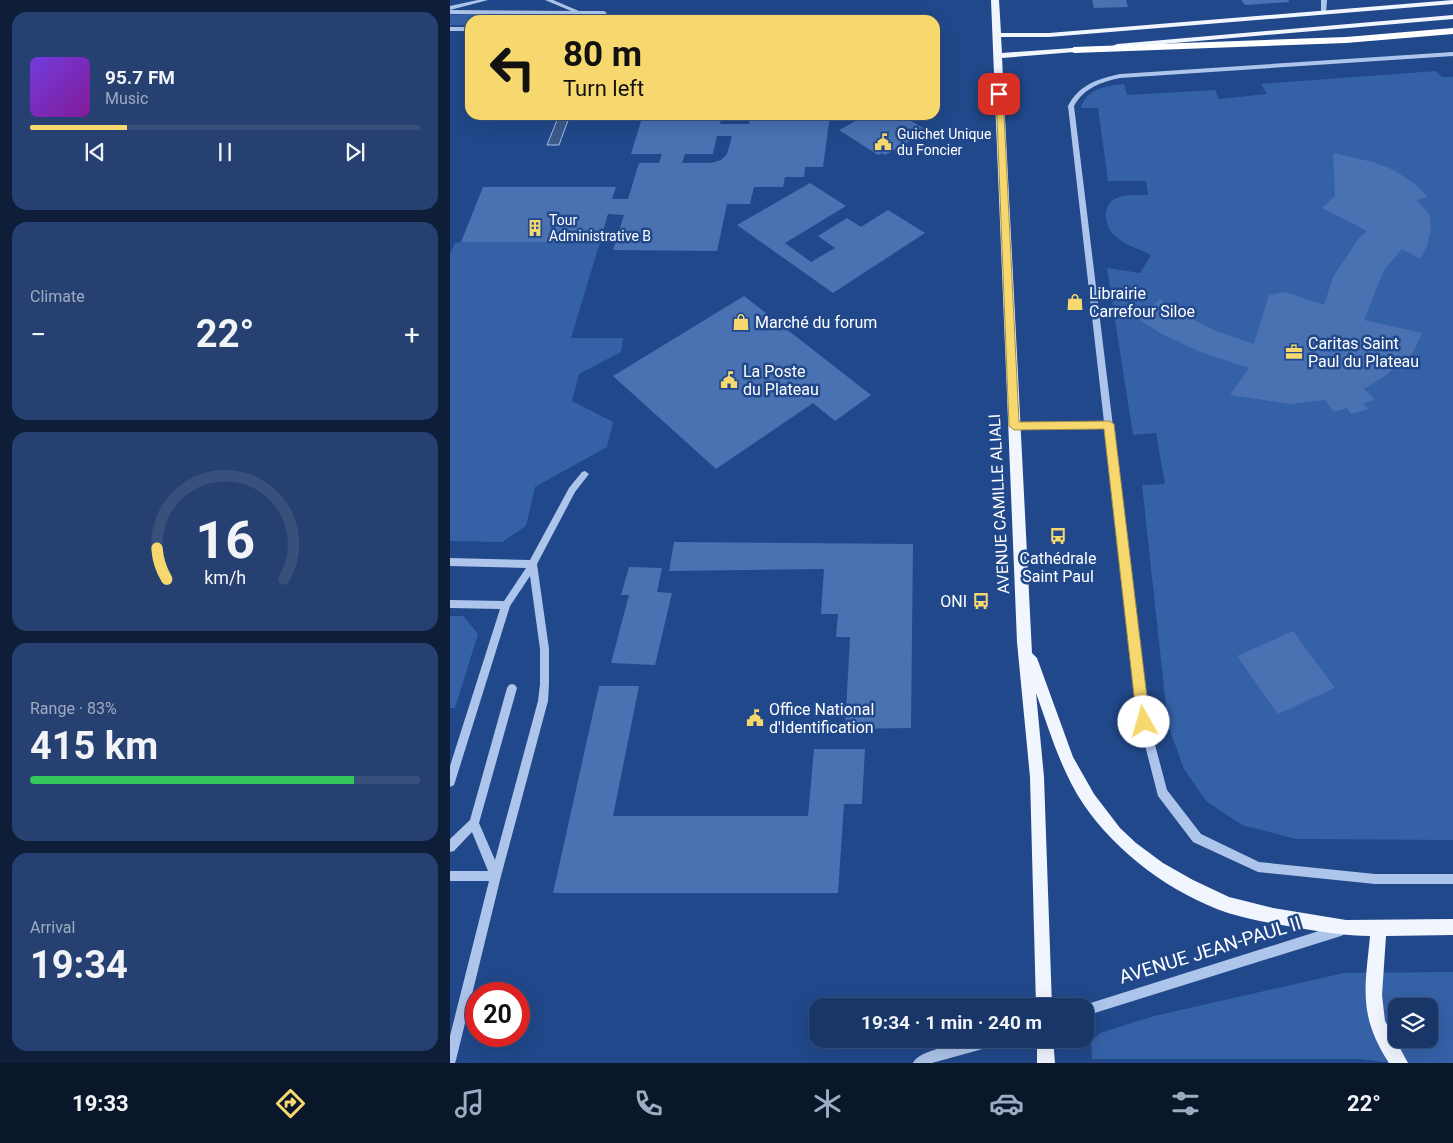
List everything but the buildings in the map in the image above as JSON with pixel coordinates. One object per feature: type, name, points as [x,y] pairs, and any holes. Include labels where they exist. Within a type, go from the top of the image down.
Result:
[{"type":"highway","points":[[1074,50],[1346,40],[1453,30]]},
{"type":"main road","name":"AVENUE CAMILLE ALIALI","points":[[995,0],[1024,642],[1037,777],[1044,998]]},
{"type":"main road","points":[[1324,12],[1405,0]]},
{"type":"main road","points":[[996,35],[1049,35],[1192,25],[1453,2]]},
{"type":"main road","points":[[997,56],[1453,17]]},
{"type":"main road","name":"AVENUE JEAN-PAUL II","points":[[1024,642],[1067,760],[1089,798],[1115,833],[1131,848],[1180,881],[1228,905],[1273,916],[1346,928],[1453,927]]},
{"type":"main road","points":[[1379,927],[1372,996],[1379,1031],[1399,1063]]},
{"type":"main road","points":[[1045,1048],[1046,1063]]},
{"type":"street","points":[[450,8],[485,0]]},
{"type":"street","points":[[1324,0],[1324,12]]},
{"type":"street","points":[[450,12],[604,13]]},
{"type":"street","points":[[450,29],[465,29]]},
{"type":"street","points":[[1453,54],[1120,76],[1101,80],[1084,88],[1075,96],[1071,106],[1144,722],[1162,792],[1197,838],[1258,867],[1375,879],[1453,879]]},
{"type":"street","points":[[1014,426],[1109,424]]},
{"type":"street","points":[[450,782],[506,605],[533,564],[572,490],[585,474]]},
{"type":"street","points":[[450,562],[533,564]]},
{"type":"street","points":[[450,1060],[496,876],[543,701],[546,676],[540,607],[533,564]]},
{"type":"street","points":[[450,604],[506,605]]},
{"type":"street","points":[[450,847],[474,823],[512,688]]},
{"type":"street","points":[[474,823],[496,876]]},
{"type":"street","points":[[450,876],[496,876]]},
{"type":"street","name":"AVENUE JEAN-PAUL II","points":[[1094,1007],[1346,928]]},
{"type":"street","points":[[919,1063],[925,1059],[965,1048]]},
{"type":"lane","points":[[548,0],[580,13]]},
{"type":"shaded area","points":[[450,15],[465,15],[465,25],[450,25]]},
{"type":"shaded area","points":[[1436,71],[1442,77],[1453,77],[1453,840],[1296,839],[1242,825],[1206,801],[1184,769],[1168,725],[1142,485],[1165,484],[1156,433],[1133,435],[1107,268],[1140,273],[1151,255],[1117,238],[1109,228],[1106,216],[1110,203],[1120,196],[1148,195],[1146,181],[1108,181],[1098,108],[1081,108],[1087,96],[1092,92],[1104,87],[1124,84],[1127,95],[1215,90],[1219,99],[1267,94],[1261,84]]},
{"type":"shaded area","points":[[557,120],[568,120],[559,145],[547,145]]},
{"type":"shaded area","points":[[600,242],[571,338],[623,338],[621,352],[579,374],[572,401],[613,422],[607,447],[535,487],[526,526],[502,542],[450,541],[450,254],[455,243]]},
{"type":"shaded area","points":[[450,616],[463,616],[478,634],[455,708],[450,708]]},
{"type":"shaded area","points":[[1453,972],[1453,1063],[1390,1063],[1361,1059],[1092,1059],[1091,1048],[1094,1048],[1094,1038],[1100,1033],[1154,1016],[1344,973]]},
{"type":"place","name":"Guichet Unique du Foncier","points":[[883,142]]},
{"type":"place","name":"Tour Administrative B","points":[[535,228]]},
{"type":"place","name":"Librairie Carrefour Siloe","points":[[1075,302]]},
{"type":"place","name":"Marché du forum","points":[[741,322]]},
{"type":"place","name":"Caritas Saint Paul du Plateau","points":[[1294,352]]},
{"type":"place","name":"La Poste du Plateau","points":[[729,380]]},
{"type":"place","name":"Cathédrale Saint Paul","points":[[1058,536]]},
{"type":"place","name":"ONI","points":[[981,601]]},
{"type":"place","name":"Office National d'Identification","points":[[755,718]]},
{"type":"route","points":[[999,94],[1014,426],[1109,424],[1144,722]]}]
